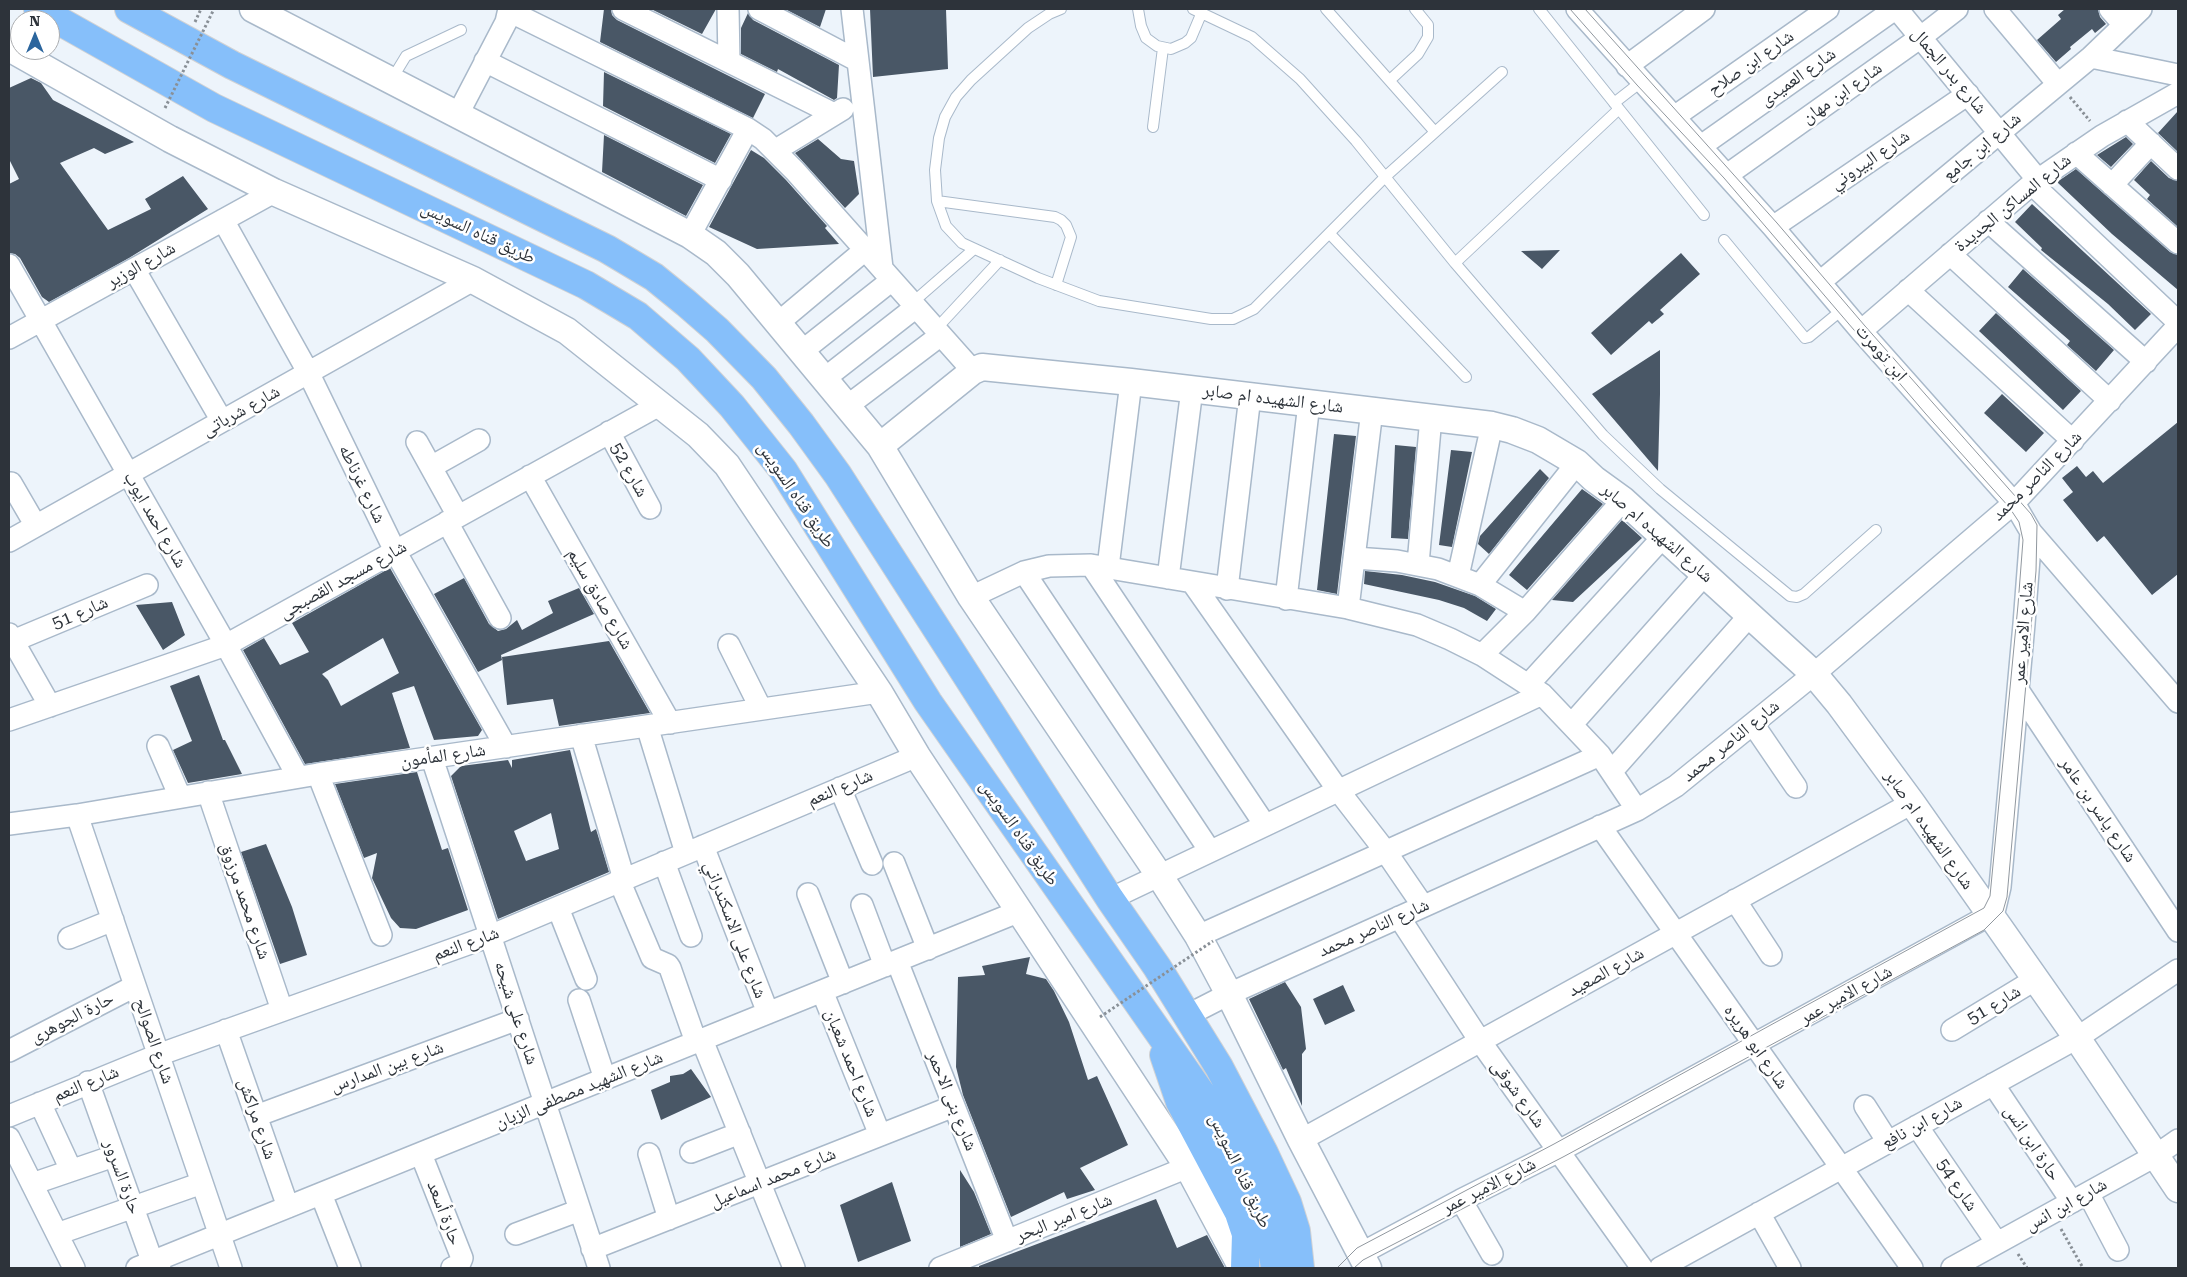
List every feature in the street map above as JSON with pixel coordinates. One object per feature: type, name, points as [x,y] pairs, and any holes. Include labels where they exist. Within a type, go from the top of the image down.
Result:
[{"type":"highway","name":"طريق قناه السويس","points":[[38,9],[214,108],[586,285],[638,316],[688,359],[732,406],[782,470],[928,702],[1155,1030],[1186,1070],[1208,1103],[1243,1168],[1261,1209],[1270,1234],[1275,1268]]},
{"type":"highway","name":"طريق قناه السويس","points":[[129,9],[232,65],[607,249],[654,277],[717,330],[764,378],[801,424],[838,475],[1110,899],[1188,1015],[1219,1067],[1278,1179],[1296,1231],[1300,1268]]},
{"type":"highway","points":[[1155,1030],[1180,1102],[1239,1212],[1246,1234],[1244,1268]]},
{"type":"street","points":[[624,9],[834,114]]},
{"type":"street","points":[[728,9],[729,62]]},
{"type":"street","points":[[759,9],[858,61]]},
{"type":"street","points":[[852,9],[861,98],[887,274]]},
{"type":"street","points":[[1634,74],[1704,9]]},
{"type":"street","name":"شارع ابن صلاح","points":[[1674,117],[1828,9]]},
{"type":"street","name":"شارع بدر الجمال","points":[[1896,9],[2000,132],[2035,182],[2176,334]]},
{"type":"street","name":"شارع العميدى","points":[[1701,146],[1896,9]]},
{"type":"street","name":"شارع ابن مهان","points":[[1726,176],[1921,37],[1957,9]]},
{"type":"street","points":[[1996,9],[2058,84]]},
{"type":"street","points":[[2110,9],[2124,25]]},
{"type":"street","name":"شارع ابن جامع","points":[[1820,282],[2091,57],[2141,9]]},
{"type":"street","points":[[258,10],[690,235],[716,253],[738,275],[880,446],[971,597],[1205,939],[1229,994],[1301,1140],[1358,1264]]},
{"type":"street","points":[[458,114],[506,22],[509,10],[748,129],[776,150],[973,371],[880,446]]},
{"type":"street","name":"ابن تومرت","points":[[1580,10],[1634,74],[1773,227],[2014,503],[2031,532],[2178,702]]},
{"type":"street","points":[[9,48],[170,139],[274,192],[472,280],[567,331],[698,435],[727,465],[879,692],[917,756],[1188,1167],[1244,1268]]},
{"type":"street","points":[[2091,57],[2177,90]]},
{"type":"street","points":[[485,62],[720,180]]},
{"type":"street","name":"شارع المساكن الجديدة","points":[[1861,330],[2035,182],[2102,136],[2177,90]]},
{"type":"street","name":"شارع البيروني","points":[[1773,227],[1968,94]]},
{"type":"street","points":[[776,150],[861,98]]},
{"type":"street","points":[[2127,121],[2178,169]]},
{"type":"street","points":[[690,235],[748,129]]},
{"type":"street","points":[[2112,185],[2151,143]]},
{"type":"street","points":[[2076,153],[2178,243]]},
{"type":"street","name":"شارع الوزير","points":[[9,338],[274,192]]},
{"type":"street","name":"شارع غرناطه","points":[[223,220],[308,372],[395,551],[506,746]]},
{"type":"street","points":[[1988,221],[2146,362]]},
{"type":"street","points":[[778,323],[865,250]]},
{"type":"street","points":[[1950,254],[2110,401]]},
{"type":"street","name":"شارع احمد ايوب","points":[[9,265],[226,645],[298,777]]},
{"type":"street","points":[[134,269],[222,421]]},
{"type":"street","points":[[801,352],[887,274]]},
{"type":"street","name":"شارع شرباتى","points":[[9,541],[472,280]]},
{"type":"street","points":[[1908,290],[2073,441]]},
{"type":"street","points":[[824,379],[914,305]]},
{"type":"street","points":[[846,406],[938,332]]},
{"type":"street","name":"شارع الناصر محمد","points":[[1188,1015],[1229,994],[1637,810],[1676,786],[1814,674],[2014,503],[2146,362],[2176,334]]},
{"type":"street","name":"شارع الشهيده ام صابر","points":[[973,371],[982,367],[1131,382],[1492,424],[1538,440],[1577,463],[1594,479],[1623,500],[1814,674],[1839,704],[1912,803],[2036,979],[2178,1189]]},
{"type":"street","points":[[1131,382],[1099,566],[1265,825]]},
{"type":"street","points":[[1168,578],[1192,390]]},
{"type":"street","points":[[1227,588],[1250,396]]},
{"type":"street","points":[[1286,599],[1310,403]]},
{"type":"street","name":"شارع مسجد القصبجى","points":[[9,720],[226,645],[661,404]]},
{"type":"street","points":[[1348,608],[1372,410]]},
{"type":"street","points":[[1418,564],[1431,417]]},
{"type":"street","points":[[1458,576],[1492,424]]},
{"type":"street","name":"شارع 52","points":[[609,432],[650,508]]},
{"type":"street","points":[[431,467],[479,440]]},
{"type":"street","points":[[417,442],[431,467],[452,519],[500,618]]},
{"type":"street","points":[[1480,585],[1577,463]]},
{"type":"street","name":"شارع صادق سليم","points":[[530,476],[670,723]]},
{"type":"street","points":[[12,484],[36,526]]},
{"type":"street","points":[[1482,655],[1525,612],[1623,500]]},
{"type":"street","name":"شارع الامير عمر","points":[[1358,1264],[1461,1200],[1559,1151],[1990,915],[1995,908],[2000,887],[2031,532]]},
{"type":"street","points":[[1110,899],[1338,790],[1535,689],[1663,537]]},
{"type":"street","points":[[1355,558],[1418,564],[1458,576],[1480,585],[1525,612]]},
{"type":"street","points":[[971,597],[1024,572],[1049,566],[1099,566],[1348,608],[1416,625],[1450,638],[1482,655],[1535,689],[1572,724],[1606,763],[1637,810]]},
{"type":"street","points":[[1024,572],[1210,851]]},
{"type":"street","points":[[1572,724],[1705,574]]},
{"type":"street","points":[[1192,582],[1338,790],[1386,852],[1423,906]]},
{"type":"street","name":"شارع 51","points":[[11,638],[147,585]]},
{"type":"street","points":[[1205,939],[1386,852],[1606,763],[1750,616]]},
{"type":"street","points":[[11,638],[50,706]]},
{"type":"street","points":[[729,645],[762,709]]},
{"type":"street","name":"شارع ياسر بن عامر","points":[[2018,690],[2178,931]]},
{"type":"street","name":"شارع المأمون","points":[[9,824],[77,815],[298,777],[879,692]]},
{"type":"street","points":[[1753,724],[1796,787]]},
{"type":"street","name":"شارع على الاسكندراني","points":[[647,726],[694,850],[768,1013]]},
{"type":"street","points":[[581,736],[622,879],[652,958],[668,965],[670,968],[699,1041],[740,1133],[794,1268]]},
{"type":"street","points":[[158,746],[180,796]]},
{"type":"street","name":"شارع النعم","points":[[9,1116],[158,1054],[490,936],[917,756]]},
{"type":"street","name":"شارع على شيحه","points":[[432,758],[596,1259]]},
{"type":"street","points":[[318,774],[381,935]]},
{"type":"street","points":[[840,788],[872,864]]},
{"type":"street","name":"شارع محمد مرزوق","points":[[208,792],[282,1010]]},
{"type":"street","name":"شارع الصعيد","points":[[1301,1140],[1912,803]]},
{"type":"street","name":"شارع الصوالح","points":[[77,815],[231,1268]]},
{"type":"street","name":"شارع ابو هريره","points":[[1600,826],[1912,1268]]},
{"type":"street","points":[[664,862],[691,936]]},
{"type":"street","points":[[894,863],[928,949]]},
{"type":"street","points":[[808,894],[842,983]]},
{"type":"street","points":[[1735,900],[1771,956]]},
{"type":"street","name":"شارع بنى الاحمر","points":[[862,905],[891,964],[954,1106],[1007,1241]]},
{"type":"street","points":[[558,908],[586,979]]},
{"type":"street","name":"شارع الشهيد مصطفى الزيان","points":[[150,1266],[288,1207],[1020,912]]},
{"type":"street","name":"شارع شوقى","points":[[1399,917],[1480,1041],[1642,1268]]},
{"type":"street","points":[[69,938],[113,920]]},
{"type":"street","name":"شارع ابن نافع","points":[[1660,1268],[2077,1038],[2178,970]]},
{"type":"street","name":"شارع 51","points":[[1952,1030],[2036,979]]},
{"type":"street","name":"حارة الجوهرى","points":[[9,1051],[135,986]]},
{"type":"street","name":"شارع احمد شعبان","points":[[822,991],[880,1135]]},
{"type":"street","points":[[579,1000],[604,1079]]},
{"type":"street","name":"شارع بين المدارس","points":[[256,1116],[518,1019]]},
{"type":"street","name":"شارع مراكش","points":[[226,1030],[288,1207]]},
{"type":"street","name":"حارة السرور","points":[[88,1082],[133,1207],[150,1266]]},
{"type":"street","name":"حارة ابن انس","points":[[1993,1084],[2118,1250]]},
{"type":"street","points":[[40,1103],[71,1170]]},
{"type":"street","name":"شارع محمد اسماعيل","points":[[596,1259],[669,1219],[954,1106]]},
{"type":"street","points":[[1865,1106],[1888,1142]]},
{"type":"street","name":"شارع 54","points":[[1918,1126],[1997,1243]]},
{"type":"street","points":[[692,1152],[740,1133]]},
{"type":"street","points":[[9,1138],[74,1268]]},
{"type":"street","name":"شارع ابن انس","points":[[1952,1268],[2155,1156],[2178,1140]]},
{"type":"street","name":"حارة أسعد","points":[[421,1154],[462,1258],[459,1265],[452,1268]]},
{"type":"street","points":[[649,1154],[669,1219]]},
{"type":"street","points":[[32,1184],[114,1156]]},
{"type":"street","name":"شارع امير البحر","points":[[940,1268],[1188,1167]]},
{"type":"street","points":[[57,1234],[202,1183]]},
{"type":"street","points":[[321,1194],[350,1268]]},
{"type":"street","points":[[1461,1200],[1492,1254]]},
{"type":"street","points":[[516,1234],[580,1210]]},
{"type":"street","points":[[1759,1213],[1790,1268]]},
{"type":"lane","points":[[1061,9],[1049,14],[1028,28],[971,80],[956,97],[945,116],[939,138],[935,170],[937,201],[946,226],[962,243],[1099,302],[1211,320],[1233,319],[1254,309],[1385,177],[1502,72]]},
{"type":"lane","points":[[1138,9],[1141,26],[1146,38],[1151,43],[1163,48],[1178,47],[1191,38],[1197,10],[1252,37],[1300,79],[1603,435],[1660,488],[1790,596],[1797,597],[1804,594],[1876,530]]},
{"type":"lane","points":[[1327,9],[1435,132]]},
{"type":"lane","points":[[1390,80],[1418,54],[1428,37],[1428,25],[1415,9]]},
{"type":"lane","points":[[1539,9],[1704,215]]},
{"type":"lane","points":[[392,80],[406,56],[462,30]]},
{"type":"lane","points":[[1153,127],[1163,48]]},
{"type":"lane","points":[[1455,263],[1617,106],[1634,74]]},
{"type":"lane","points":[[937,201],[1048,216],[1061,220],[1066,225],[1071,237],[1056,285]]},
{"type":"lane","points":[[1330,234],[1466,377]]},
{"type":"lane","points":[[1724,240],[1804,338],[1809,337],[1843,309]]},
{"type":"lane","points":[[914,305],[974,248]]},
{"type":"lane","points":[[938,332],[1000,260]]},
{"type":"path","points":[[165,108],[214,9]]},
{"type":"path","points":[[2058,84],[2102,136]]},
{"type":"path","points":[[1100,1017],[1205,939]]},
{"type":"path","points":[[2052,1214],[2083,1268]]},
{"type":"building","points":[[604,9],[611,9],[612,15],[617,20],[765,94],[753,118],[600,42]]},
{"type":"building","points":[[651,9],[716,9],[702,34]]},
{"type":"building","points":[[785,9],[826,9],[820,27]]},
{"type":"building","points":[[870,9],[946,9],[948,69],[873,77]]},
{"type":"building","points":[[2065,9],[2098,9],[2100,17],[2106,24],[2095,33],[2092,29],[2070,47],[2071,49],[2056,62],[2037,40],[2061,19],[2058,15]]},
{"type":"building","points":[[748,13],[753,20],[839,65],[837,98],[834,100],[778,69],[777,72],[741,54],[741,28]]},
{"type":"building","points":[[604,72],[731,134],[715,163],[603,106]]},
{"type":"building","points":[[31,78],[41,83],[53,100],[134,142],[105,154],[94,148],[60,163],[108,230],[151,209],[145,199],[183,176],[208,209],[129,258],[49,302],[42,297],[20,258],[15,254],[9,253],[9,184],[19,179],[9,159],[9,88]]},
{"type":"building","points":[[2178,111],[2178,152],[2158,133]]},
{"type":"building","points":[[604,135],[703,185],[686,216],[602,172]]},
{"type":"building","points":[[2126,137],[2133,144],[2111,167],[2097,155]]},
{"type":"building","points":[[818,139],[841,159],[854,161],[859,194],[845,208],[795,153]]},
{"type":"building","points":[[751,150],[764,158],[786,180],[827,226],[825,228],[839,244],[757,249],[709,227]]},
{"type":"building","points":[[2151,161],[2169,178],[2178,181],[2178,227],[2147,199],[2150,195],[2134,180]]},
{"type":"building","points":[[2076,169],[2170,252],[2178,255],[2178,290],[2112,234],[2057,182]]},
{"type":"building","points":[[2032,204],[2151,314],[2135,330],[2108,304],[2041,250],[2042,248],[2015,222]]},
{"type":"building","points":[[1560,250],[1542,269],[1521,251]]},
{"type":"building","points":[[1681,253],[1700,274],[1660,310],[1664,314],[1652,324],[1649,321],[1611,355],[1591,333]]},
{"type":"building","points":[[2023,269],[2114,350],[2096,371],[2067,345],[2070,341],[2008,287]]},
{"type":"building","points":[[1996,313],[2081,391],[2063,410],[1979,331]]},
{"type":"building","points":[[1660,350],[1660,394],[1658,471],[1592,394]]},
{"type":"building","points":[[2002,394],[2044,433],[2026,452],[1984,413]]},
{"type":"building","points":[[2178,422],[2178,574],[2152,595],[2104,536],[2097,542],[2063,500],[2073,492],[2062,478],[2077,466],[2086,477],[2093,471],[2103,483]]},
{"type":"building","points":[[1334,434],[1356,436],[1337,594],[1317,590]]},
{"type":"building","points":[[1395,445],[1416,447],[1408,539],[1391,538]]},
{"type":"building","points":[[1451,450],[1472,452],[1452,547],[1439,545]]},
{"type":"building","points":[[1540,469],[1549,478],[1489,554],[1478,544],[1480,536]]},
{"type":"building","points":[[1582,489],[1603,504],[1527,590],[1509,575]]},
{"type":"building","points":[[1622,520],[1642,538],[1573,602],[1552,600]]},
{"type":"building","points":[[390,568],[482,730],[478,736],[434,740],[414,686],[392,693],[410,748],[305,764],[243,650],[264,638],[280,665],[309,652],[292,623]],"holes":[[[383,638],[399,673],[341,706],[328,680],[322,674]]]},
{"type":"building","points":[[1365,571],[1402,575],[1435,582],[1475,596],[1496,609],[1487,621],[1464,608],[1439,600],[1364,584]]},
{"type":"building","points":[[464,578],[489,624],[498,631],[506,629],[517,620],[522,630],[553,613],[548,601],[579,588],[594,614],[501,655],[502,660],[478,672],[434,594]]},
{"type":"building","points":[[172,602],[185,635],[163,650],[136,605]]},
{"type":"building","points":[[609,641],[650,713],[559,726],[553,699],[507,705],[502,657]]},
{"type":"building","points":[[199,675],[223,740],[225,740],[242,774],[188,783],[173,750],[192,741],[170,686]]},
{"type":"building","points":[[570,750],[591,832],[596,829],[609,872],[498,919],[451,776],[461,766],[508,760],[512,768],[512,760]],"holes":[[[551,813],[559,849],[526,861],[514,831]]]},
{"type":"building","points":[[417,772],[442,850],[448,848],[468,910],[416,929],[400,928],[391,918],[372,878],[377,853],[364,858],[335,784]]},
{"type":"building","points":[[266,844],[292,907],[307,955],[280,964],[241,852]]},
{"type":"building","points":[[1030,957],[1026,974],[1046,979],[1054,991],[1069,1022],[1088,1080],[1097,1076],[1128,1145],[1080,1168],[1095,1190],[1067,1199],[1064,1192],[1011,1217],[963,1095],[956,1067],[958,977],[985,975],[982,966]]},
{"type":"building","points":[[1285,982],[1301,1007],[1306,1049],[1302,1054],[1302,1106],[1286,1068],[1283,1070],[1249,999]]},
{"type":"building","points":[[1343,985],[1355,1011],[1325,1025],[1313,999]]},
{"type":"building","points":[[691,1069],[711,1097],[661,1120],[651,1090],[670,1082],[670,1076],[683,1074]]},
{"type":"building","points":[[960,1170],[974,1192],[991,1234],[960,1247]]},
{"type":"building","points":[[892,1182],[911,1241],[858,1262],[840,1205]]},
{"type":"building","points":[[1156,1199],[1177,1248],[1207,1235],[1225,1268],[979,1268],[979,1266]]},
{"type":"tram line","points":[[1337,1268],[1357,1248],[1554,1144],[1984,908],[1990,896],[2018,605],[2023,540],[2019,522],[2009,507],[1925,413],[1724,178],[1637,85],[1570,9]]},
{"type":"tram line","points":[[1354,1268],[1363,1260],[1563,1157],[1984,930],[2003,911],[2007,897],[2036,571],[2037,525],[2031,514],[1777,223],[1585,9]]}]
